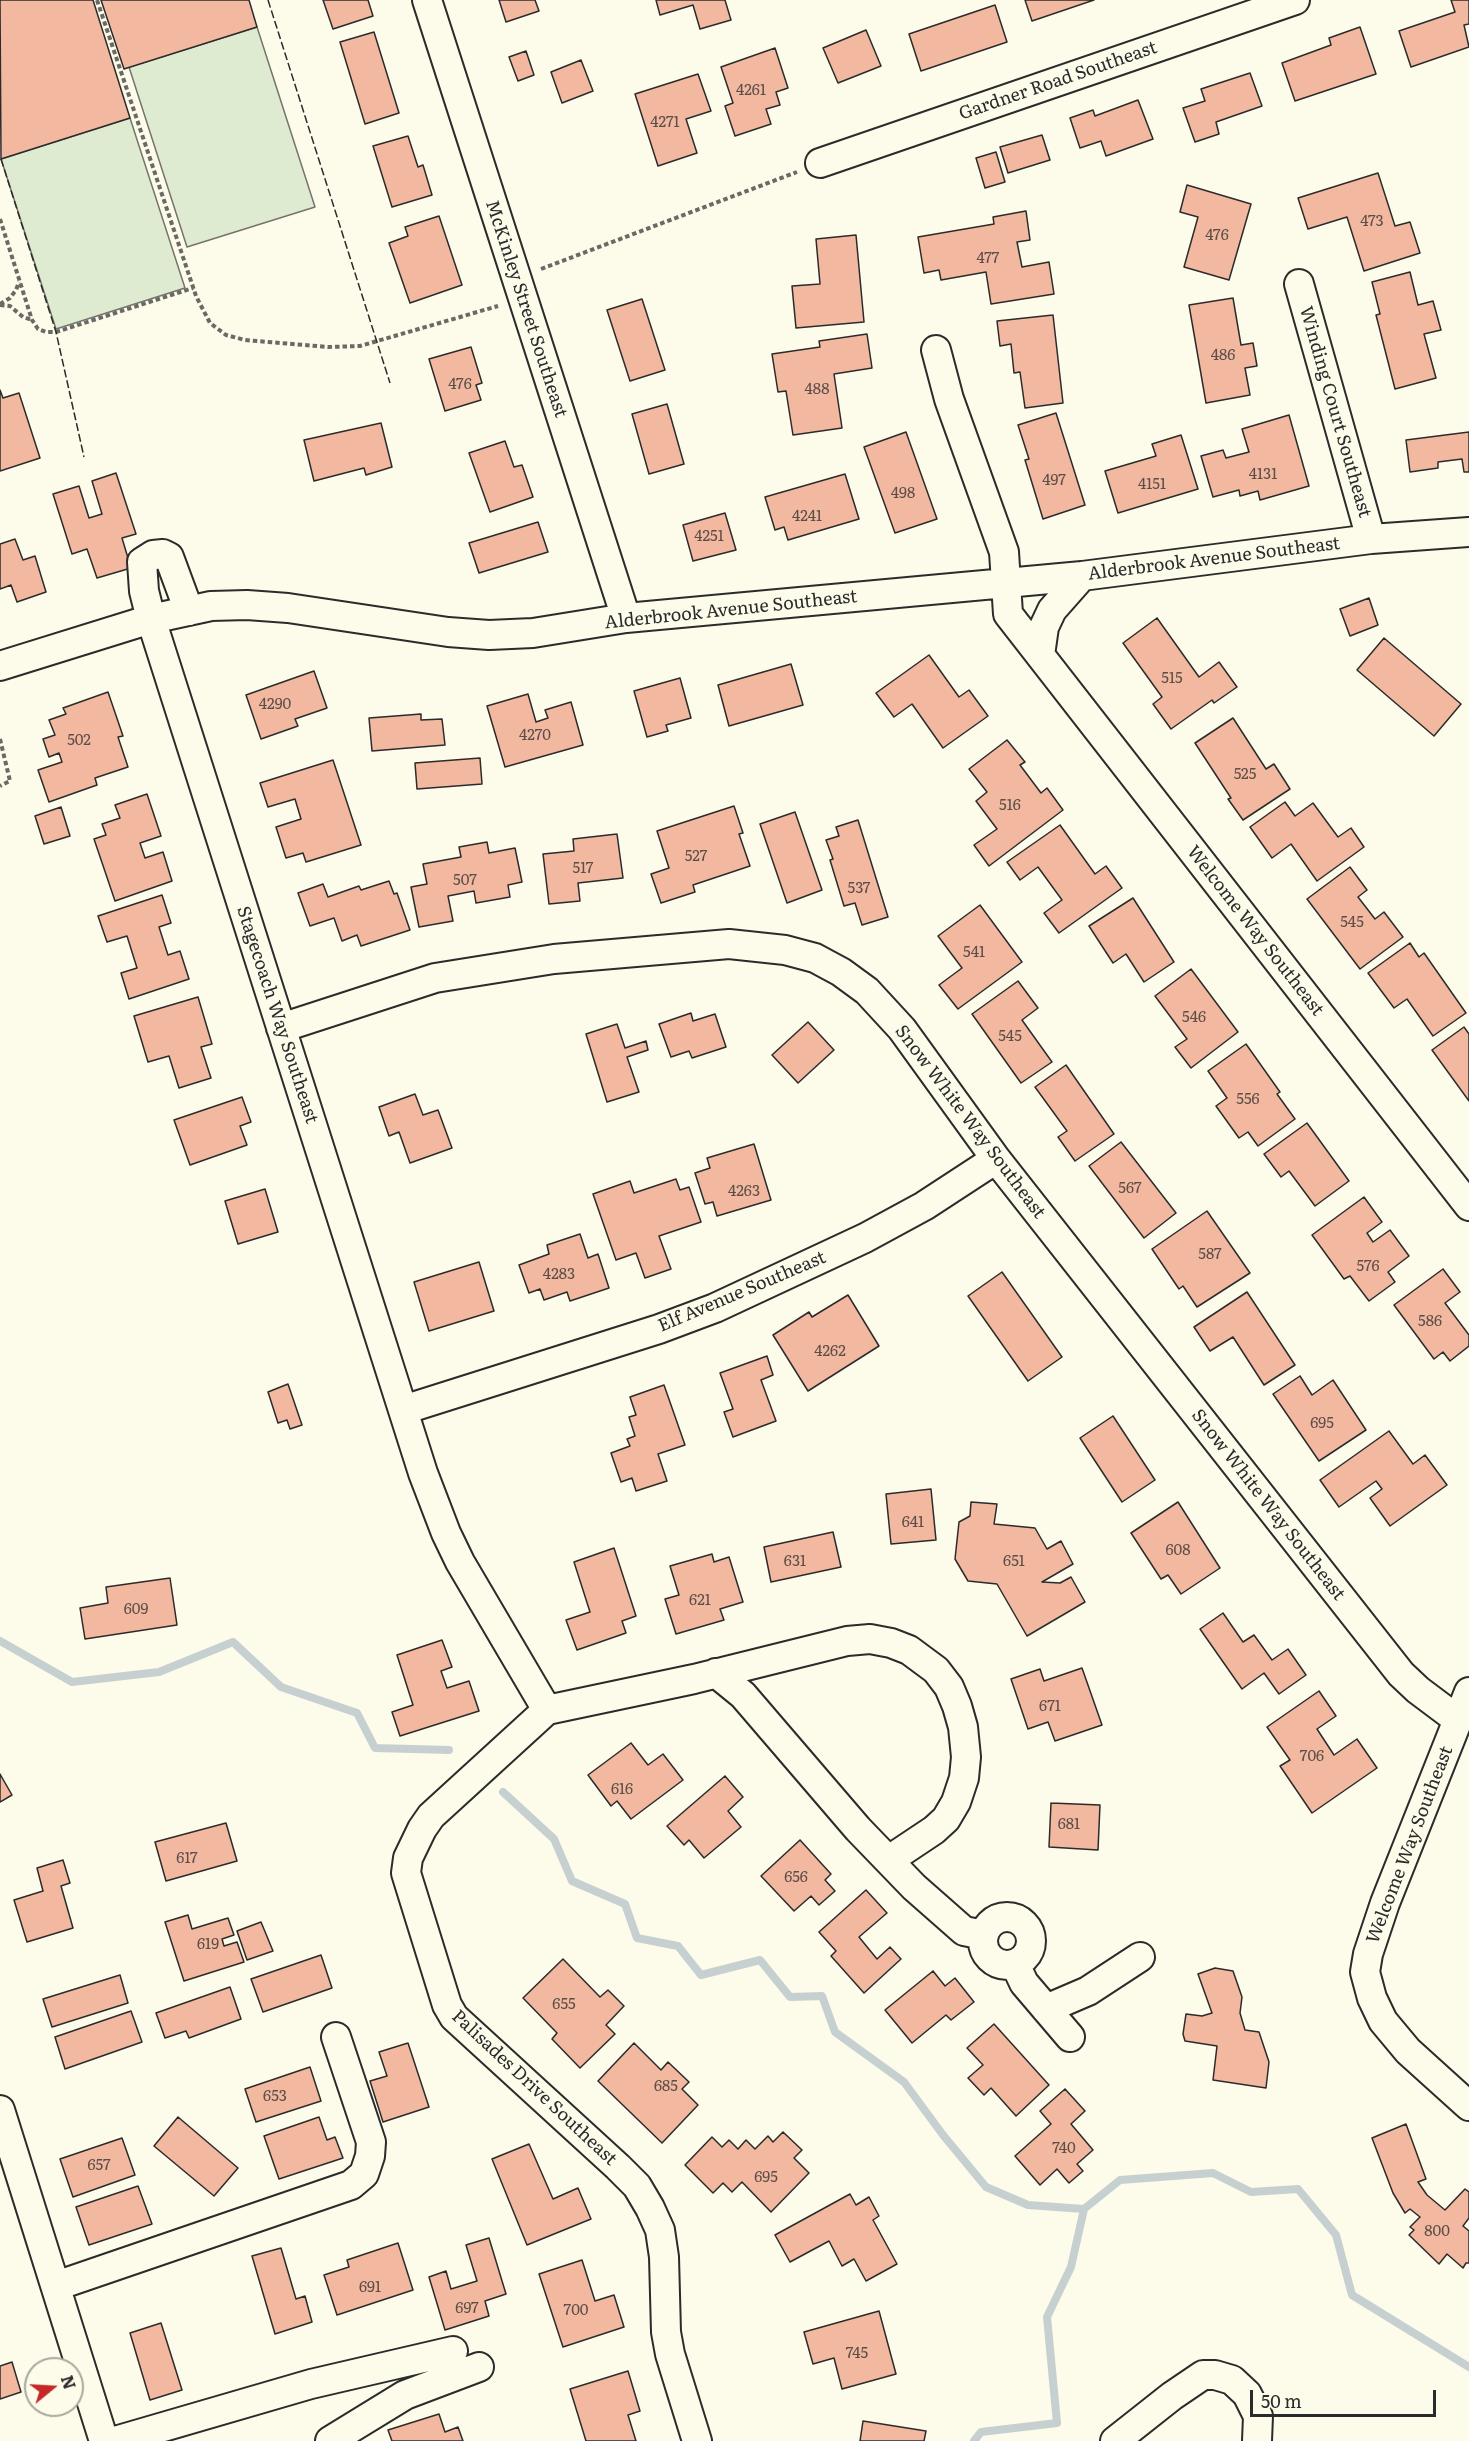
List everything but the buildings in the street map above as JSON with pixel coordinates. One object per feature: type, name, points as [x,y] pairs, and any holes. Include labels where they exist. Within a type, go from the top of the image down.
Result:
[{"type":"street","name":"McKinley Street Southeast","points":[[427,0],[626,618]]},
{"type":"street","name":"Gardner Road Southeast","points":[[820,163],[1295,0]]},
{"type":"street","name":"Winding Court Southeast","points":[[1299,284],[1371,539]]},
{"type":"street","name":"Welcome Way Southeast","points":[[936,350],[949,399],[1004,552],[1008,583],[1008,614],[1469,1206]]},
{"type":"street","name":"Alderbrook Avenue Southeast","points":[[0,666],[150,619],[211,606],[247,605],[288,608],[426,629],[489,635],[543,632],[626,618],[1082,576],[1371,539],[1469,532]]},
{"type":"street","name":"Stagecoach Way Southeast","points":[[189,611],[169,557],[163,554],[153,555],[142,562],[144,591],[150,619],[427,1484],[451,1542],[547,1710]]},
{"type":"street","points":[[1040,655],[1044,627],[1052,610],[1082,576]]},
{"type":"street","name":"Snow White Way Southeast","points":[[281,1028],[435,978],[554,959],[729,944],[785,950],[814,957],[867,991],[902,1029],[996,1160],[1401,1674],[1458,1720]]},
{"type":"street","name":"Elf Avenue Southeast","points":[[403,1410],[659,1329],[715,1308],[875,1233],[924,1206],[996,1160]]},
{"type":"street","points":[[547,1710],[716,1673],[847,1641],[870,1639],[891,1643],[909,1650],[936,1670],[949,1687],[963,1727],[966,1757],[964,1778],[956,1802],[946,1819],[934,1830],[889,1860]]},
{"type":"street","points":[[716,1673],[743,1695],[858,1829],[914,1887],[964,1931],[984,1935]]},
{"type":"street","name":"Welcome Way Southeast","points":[[1469,1692],[1385,1903],[1368,1954],[1365,1972],[1372,1998],[1383,2021],[1408,2051],[1469,2106]]},
{"type":"street","name":"Palisades Drive Southeast","points":[[547,1710],[431,1816],[413,1844],[406,1873],[447,2005],[454,2017],[637,2186],[650,2208],[660,2230],[664,2257],[666,2332],[670,2354],[696,2441]]},
{"type":"street","points":[[1009,1917],[1023,1924],[1028,1930],[1030,1946],[1028,1954],[1015,1964],[1000,1965],[988,1956],[983,1942],[984,1935],[987,1927],[1000,1918],[1009,1917]]},
{"type":"street","points":[[1046,2009],[1088,1991],[1140,1957]]},
{"type":"street","points":[[1015,1964],[1024,1983],[1070,2037]]},
{"type":"street","points":[[56,2286],[351,2185],[364,2174],[370,2156],[371,2142],[336,2037]]},
{"type":"street","points":[[0,2110],[104,2441]]},
{"type":"street","points":[[115,2441],[311,2384],[453,2351]]},
{"type":"street","points":[[330,2441],[405,2395],[479,2367]]},
{"type":"street","points":[[1115,2441],[1203,2375],[1215,2375],[1232,2380],[1247,2394],[1258,2416],[1257,2441]]},
{"type":"path","points":[[97,0],[193,288],[210,323],[226,334],[245,340],[328,347],[360,346],[377,342],[520,289],[820,163]]},
{"type":"path","points":[[0,219],[32,320],[38,329],[56,332],[193,288]]},
{"type":"path","points":[[0,305],[10,298],[19,282]]},
{"type":"path","points":[[0,305],[10,306],[23,317],[32,320]]},
{"type":"path","points":[[0,739],[10,781],[0,786]]},
{"type":"green space","points":[[257,27],[315,207],[187,247],[129,67]]},
{"type":"green space","points":[[130,118],[185,288],[56,329],[1,159]]},
{"type":"waterway","points":[[0,1641],[72,1682],[159,1672],[233,1642],[281,1687],[357,1713],[375,1748],[449,1750]]},
{"type":"waterway","points":[[503,1792],[554,1839],[572,1881],[625,1904],[637,1938],[678,1946],[701,1975],[760,1960],[790,1997],[822,1996],[835,2032],[904,2082],[943,2135],[986,2187],[1028,2205],[1084,2209]]},
{"type":"waterway","points":[[974,2441],[981,2432],[1057,2423],[1047,2317],[1071,2267],[1084,2209],[1120,2180],[1213,2173],[1251,2192],[1298,2189],[1336,2235],[1352,2295],[1469,2367]]},
{"type":"fence","points":[[268,0],[390,383]]},
{"type":"fence","points":[[1,159],[56,332],[84,457]]}]
